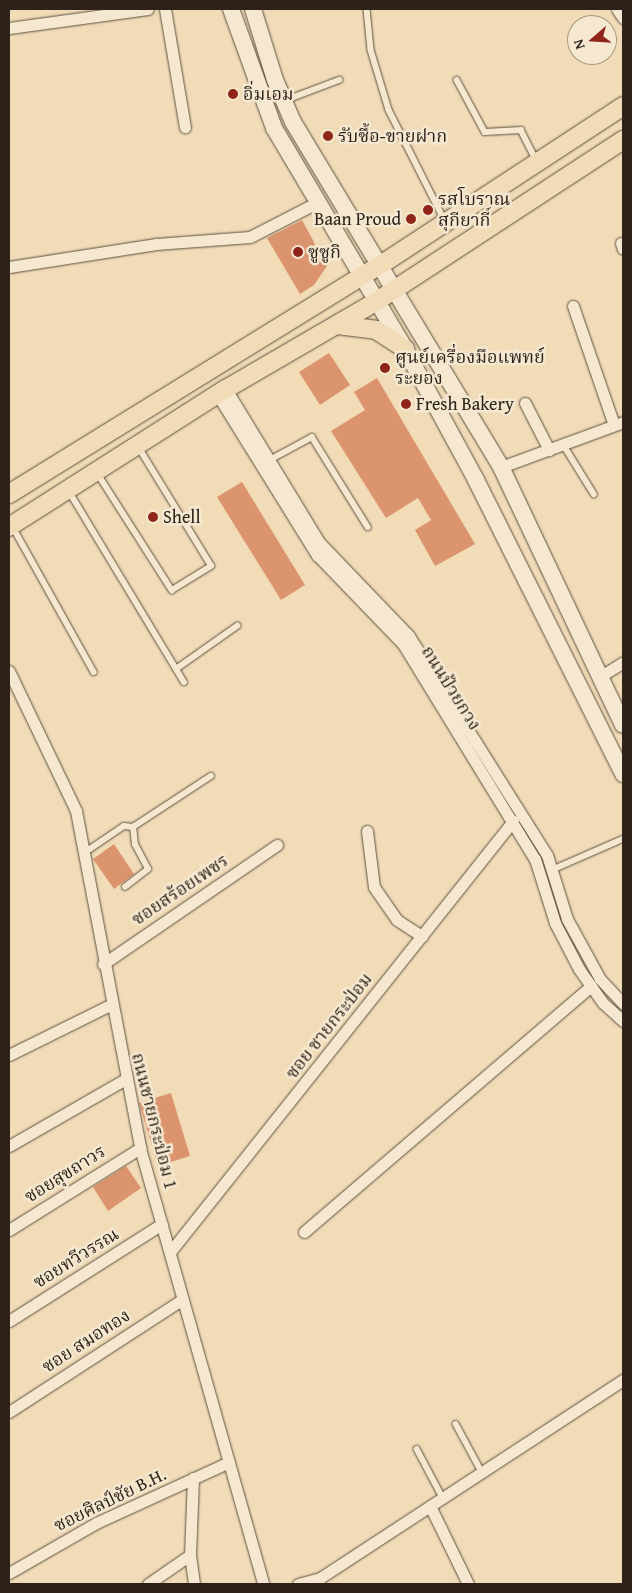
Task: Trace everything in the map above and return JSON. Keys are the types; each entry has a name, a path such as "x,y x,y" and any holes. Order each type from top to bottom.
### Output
{"main road":[{"path":"9,494 382,264 623,106"},
{"path":"10,526 221,392 377,301 623,140"},
{"path":"335,325 376,330 405,348"}],"street":[{"path":"9,28 148,9"},
{"path":"165,9 185,127"},
{"path":"232,9 274,128 405,348 581,682 623,774"},
{"path":"618,9 623,18"},
{"path":"256,10 284,100 501,467 623,725"},
{"path":"9,267 156,244 250,237 318,202"},
{"path":"501,467 619,424 574,306"},
{"name":"ถนนป้วยกวง","path":"221,392 268,461 319,542 355,584 409,636 521,811 551,870 567,919 600,978 623,1004"},
{"name":"ถนนป้วยกวง","path":"221,392 317,555 403,644 535,859 555,923 591,986 623,1020"},
{"path":"526,403 549,450"},
{"path":"601,676 623,662"},
{"name":"ถนนชายกระป่อม 1","path":"9,671 76,811 124,1080 140,1148 263,1584"},
{"name":"ซอย ชายกระป่อม","path":"170,1252 513,821"},
{"path":"367,831 374,887 397,920 422,936"},
{"name":"ซอยสร้อยเพชร","path":"103,964 277,845"},
{"path":"304,1232 591,986"},
{"path":"9,1055 110,1006"},
{"path":"9,1146 124,1080"},
{"name":"ซอยสุขถาวร","path":"9,1230 140,1148"},
{"name":"ซอยทวีวรรณ","path":"9,1321 162,1224"},
{"name":"ซอย สมอทอง","path":"9,1412 183,1298"},
{"path":"298,1584 320,1578 623,1380"},
{"name":"ซอยศิลป์ชัย B.H.","path":"9,1573 96,1522 229,1462"},
{"path":"193,1478 190,1555 194,1584"},
{"path":"430,1506 468,1584"},
{"path":"148,1584 190,1555"}],"lane":[{"path":"367,9 371,50 389,110 446,222"},
{"path":"284,100 339,80"},
{"path":"457,80 484,132 521,130 537,161"},
{"path":"268,461 312,436 368,527"},
{"path":"563,444 594,494"},
{"path":"97,471 172,590 211,566 137,445"},
{"path":"68,489 184,682"},
{"path":"10,526 94,672"},
{"path":"176,669 237,626"},
{"path":"84,853 124,826 133,827 211,776"},
{"path":"125,887 148,869 135,845 133,827"},
{"path":"551,870 623,839"},
{"path":"456,1424 482,1472"},
{"path":"417,1449 443,1498"}],"building":[{"name":"ซูซูกิ","path":"302,220 327,266 314,285 300,294 267,238"},
{"path":"329,353 350,385 320,405 299,372"},
{"path":"377,378 475,544 435,566 415,530 431,520 418,498 386,518 331,431 365,410 354,392"},
{"path":"242,482 305,585 281,600 217,497"},
{"path":"114,844 134,874 114,889 93,859"},
{"path":"171,1093 190,1156 158,1166 139,1103"},
{"path":"126,1166 141,1188 108,1211 93,1187"}],"place":[{"name":"อิ่มเอม","path":"233,94"},
{"name":"รับซื้อ-ขายฝาก","path":"328,136"},
{"name":"รสโบราณ สุกียากี์","path":"428,210"},
{"name":"Baan Proud","path":"411,219"},
{"name":"ซูซูกิ","path":"298,252"},
{"name":"ศูนย์เครื่องมือแพทย์ ระยอง","path":"385,368"},
{"name":"Fresh Bakery","path":"406,404"},
{"name":"Shell","path":"153,517"}]}
